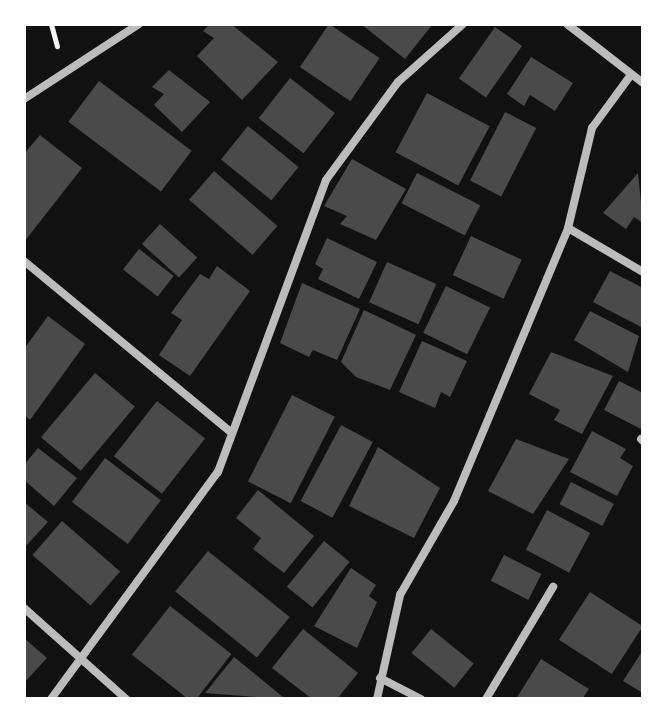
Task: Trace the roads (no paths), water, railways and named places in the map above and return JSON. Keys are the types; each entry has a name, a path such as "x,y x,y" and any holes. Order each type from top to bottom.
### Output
{"street":[{"path":"24,99 139,24"},
{"path":"51,699 85,661 218,472 326,180 398,82 463,24"},
{"path":"567,24 630,76 643,83"},
{"path":"377,699 400,595 454,501 568,228 592,128 630,76"},
{"path":"568,228 643,272"},
{"path":"24,261 232,433"},
{"path":"486,699 553,587"},
{"path":"24,608 126,699"},
{"path":"380,678 421,699"}]}
